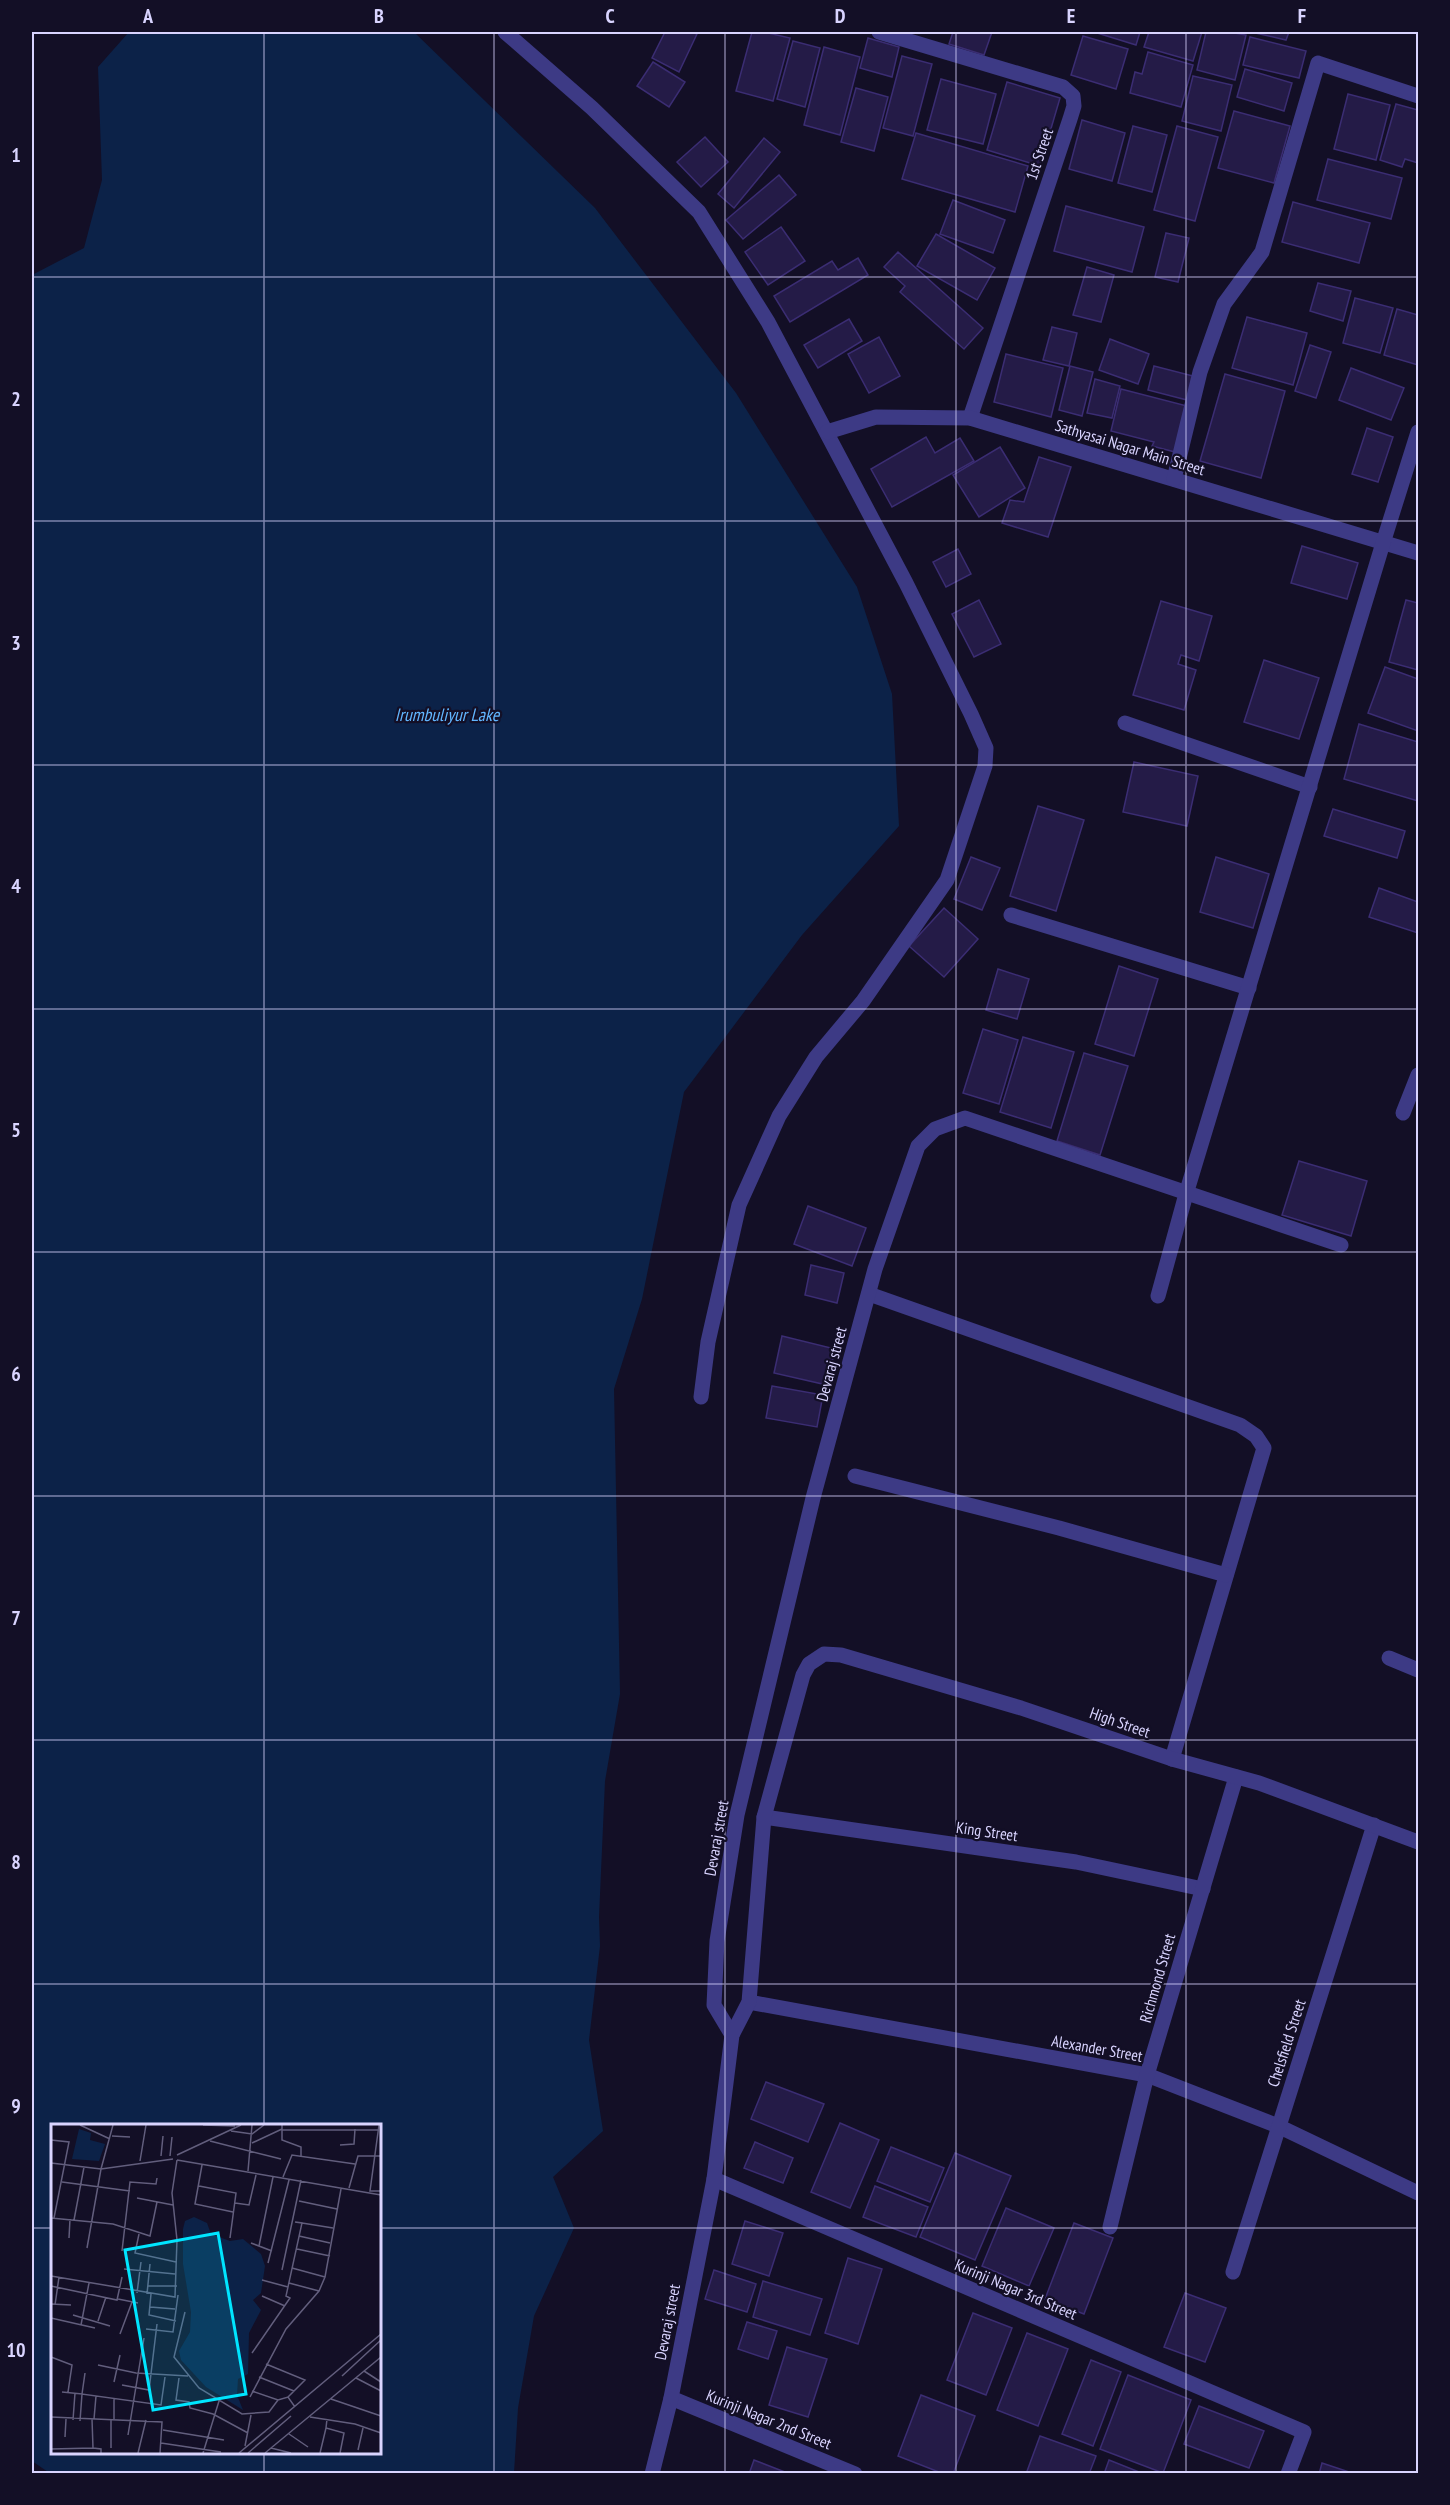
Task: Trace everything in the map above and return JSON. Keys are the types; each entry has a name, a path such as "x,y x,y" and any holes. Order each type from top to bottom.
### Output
{"street":[{"path":"506,32 592,108 699,212 768,322 827,432 972,714 986,748 985,766 947,880 863,1001 816,1057 779,1116 739,1205 708,1342 701,1397"},
{"name":"1st Street","path":"879,32 1063,87 1073,96 1074,106 1070,119 970,418"},
{"path":"1174,479 1207,352 1224,304 1262,252 1318,63 1419,96"},
{"name":"Sathyasai Nagar Main Street","path":"827,432 876,417 970,418 1419,553"},
{"path":"1158,1296 1186,1194 1383,543 1419,432"},
{"path":"1125,723 1310,787"},
{"path":"1011,915 1249,988"},
{"path":"1402,1113 1419,1075"},
{"name":"Devaraj street","path":"732,2035 714,2005 717,1941 737,1815 813,1498 869,1294 918,1146 935,1129 965,1118 1341,1245"},
{"path":"869,1294 1240,1425 1256,1436 1264,1448 1173,1759"},
{"path":"855,1476 1059,1528 1226,1575"},
{"name":"High Street","path":"809,1664 824,1653 841,1655 1021,1708 1173,1759 1236,1777 1419,1842"},
{"path":"1389,1658 1419,1670"},
{"name":"Devaraj street","path":"652,2474 671,2398 714,2180 732,2035 749,2002 764,1816 803,1675 809,1664"},
{"name":"Richmond Street","path":"1110,2227 1148,2075 1236,1777"},
{"name":"King Street","path":"764,1816 1076,1862 1203,1889"},
{"name":"Chelsfield Street","path":"1233,2272 1374,1825"},
{"name":"Alexander Street","path":"749,2002 1148,2075 1278,2126 1419,2193"},
{"name":"Kurinji Nagar 3rd Street","path":"714,2180 1304,2432 1288,2474"},
{"name":"Kurinji Nagar 2nd Street","path":"671,2398 855,2474"}],"water":[{"name":"Irumbuliyur Lake","path":"129,32 414,32 595,208 736,393 857,587 892,694 899,826 802,935 684,1092 642,1299 614,1389 620,1694 605,1781 599,1917 600,1946 589,2040 603,2131 553,2177 574,2228 534,2316 518,2408 514,2473 51,2474 32,2461 32,275 84,248 102,180 98,67"}],"building":[{"path":"665,32 697,34 679,72 652,58"},
{"path":"752,32 764,32 790,38 773,101 736,91"},
{"path":"953,32 992,32 984,55 949,44"},
{"path":"1094,32 1140,32 1136,45"},
{"path":"1149,32 1202,32 1193,61 1144,47"},
{"path":"1206,32 1246,35 1235,80 1197,70"},
{"path":"1251,32 1289,32 1286,40"},
{"path":"1083,36 1128,49 1116,89 1071,75"},
{"path":"1250,37 1306,51 1299,78 1243,65"},
{"path":"868,38 899,47 892,77 860,68"},
{"path":"793,41 820,48 805,107 777,99"},
{"path":"824,47 860,57 840,135 804,125"},
{"path":"1148,52 1193,65 1181,107 1130,93 1135,72 1142,74"},
{"path":"902,56 932,64 913,136 883,128"},
{"path":"653,62 685,82 669,107 637,86"},
{"path":"1245,69 1292,83 1284,111 1237,97"},
{"path":"1193,76 1232,85 1221,131 1182,121"},
{"path":"941,79 996,94 983,144 927,130"},
{"path":"1007,82 1060,98 1040,166 987,150"},
{"path":"856,88 888,97 874,151 841,142"},
{"path":"1348,94 1390,105 1376,160 1334,149"},
{"path":"1396,104 1418,110 1418,163 1405,159 1402,167 1380,160"},
{"path":"1234,111 1290,126 1274,183 1218,168"},
{"path":"1082,120 1125,133 1112,181 1069,169"},
{"path":"1133,126 1167,135 1152,192 1118,183"},
{"path":"1177,126 1218,137 1195,221 1154,210"},
{"path":"916,133 1028,166 1015,212 902,179"},
{"path":"705,137 728,162 701,187 677,162"},
{"path":"764,138 780,152 734,208 718,194"},
{"path":"1328,159 1402,178 1391,219 1317,200"},
{"path":"779,175 796,195 743,239 726,220"},
{"path":"953,200 1005,220 993,253 940,234"},
{"path":"1293,202 1370,223 1359,263 1282,242"},
{"path":"1066,206 1144,227 1132,272 1054,251"},
{"path":"781,227 805,261 768,285 745,252"},
{"path":"1166,233 1189,238 1178,282 1155,277"},
{"path":"936,234 995,268 977,300 917,266"},
{"path":"898,252 983,328 964,349 900,292 905,286 884,267"},
{"path":"858,258 868,275 790,322 774,296 832,261 838,270"},
{"path":"1087,267 1114,275 1101,322 1073,315"},
{"path":"1318,283 1351,291 1343,321 1310,311"},
{"path":"1355,298 1393,308 1380,353 1343,343"},
{"path":"1397,309 1418,315 1418,365 1384,355"},
{"path":"1247,317 1307,333 1293,385 1232,368"},
{"path":"849,319 862,341 818,368 804,345"},
{"path":"1052,327 1077,333 1069,366 1043,360"},
{"path":"879,337 900,376 869,393 848,354"},
{"path":"1110,339 1149,354 1138,384 1099,370"},
{"path":"1310,345 1331,352 1316,398 1295,391"},
{"path":"1006,354 1063,368 1051,417 994,402"},
{"path":"1070,366 1093,372 1082,416 1059,410"},
{"path":"1154,366 1193,376 1187,400 1148,390"},
{"path":"1351,368 1404,388 1391,420 1339,400"},
{"path":"1225,374 1285,391 1261,478 1200,461"},
{"path":"1095,379 1120,386 1112,418 1087,413"},
{"path":"1121,389 1187,406 1175,452 1152,446 1154,442 1111,431"},
{"path":"1367,428 1393,437 1378,482 1352,474"},
{"path":"926,437 935,453 960,438 974,461 892,507 871,469"},
{"path":"1000,447 1025,488 979,517 953,475"},
{"path":"1039,457 1071,467 1048,537 1002,523 1010,500 1024,502"},
{"path":"1302,546 1358,563 1347,599 1291,583"},
{"path":"958,549 971,574 946,587 933,562"},
{"path":"979,600 1001,644 974,657 952,614"},
{"path":"1406,600 1418,603 1418,670 1389,662"},
{"path":"1161,601 1212,616 1199,661 1181,655 1178,664 1196,670 1184,710 1133,695"},
{"path":"1264,660 1319,678 1299,739 1244,722"},
{"path":"1385,667 1418,679 1418,731 1368,713"},
{"path":"1359,724 1418,742 1418,801 1344,779"},
{"path":"1134,762 1198,776 1187,826 1123,812"},
{"path":"1038,806 1084,820 1056,911 1010,896"},
{"path":"1333,809 1405,831 1397,858 1324,836"},
{"path":"971,857 1000,868 982,910 954,899"},
{"path":"1216,857 1269,874 1253,928 1200,912"},
{"path":"1379,888 1418,902 1418,933 1369,917"},
{"path":"944,908 978,939 944,977 909,946"},
{"path":"1119,966 1158,979 1134,1056 1095,1044"},
{"path":"998,969 1029,979 1017,1019 986,1010"},
{"path":"983,1029 1018,1040 999,1104 963,1093"},
{"path":"1023,1037 1074,1052 1051,1128 1000,1112"},
{"path":"1084,1053 1128,1066 1100,1155 1057,1141"},
{"path":"1299,1161 1367,1181 1351,1236 1282,1215"},
{"path":"808,1206 866,1228 852,1266 794,1244"},
{"path":"811,1265 844,1273 837,1303 805,1295"},
{"path":"782,1336 835,1349 827,1385 774,1373"},
{"path":"772,1386 823,1395 817,1427 766,1418"},
{"path":"766,2082 824,2104 808,2142 751,2119"},
{"path":"840,2123 879,2140 850,2208 811,2192"},
{"path":"755,2142 793,2158 783,2183 744,2168"},
{"path":"891,2147 944,2168 930,2202 877,2181"},
{"path":"955,2153 1011,2176 975,2260 920,2237"},
{"path":"875,2186 928,2207 916,2237 863,2217"},
{"path":"1006,2208 1054,2228 1029,2286 982,2266"},
{"path":"745,2221 783,2233 769,2276 732,2264"},
{"path":"1074,2223 1113,2238 1084,2314 1045,2299"},
{"path":"848,2258 882,2269 858,2344 825,2333"},
{"path":"714,2270 756,2284 747,2312 705,2299"},
{"path":"763,2281 822,2299 810,2335 753,2317"},
{"path":"1185,2293 1226,2308 1205,2362 1164,2347"},
{"path":"973,2313 1012,2328 986,2395 947,2380"},
{"path":"747,2322 777,2331 768,2359 738,2349"},
{"path":"1027,2333 1068,2349 1038,2426 997,2410"},
{"path":"787,2347 827,2359 808,2417 769,2405"},
{"path":"1091,2360 1121,2372 1093,2446 1062,2434"},
{"path":"1128,2375 1191,2400 1163,2473 1100,2449"},
{"path":"921,2395 975,2416 953,2474 944,2474 898,2456"},
{"path":"1199,2406 1264,2431 1249,2468 1184,2444"},
{"path":"1040,2436 1096,2456 1089,2474 1026,2474"},
{"path":"754,2460 790,2474 749,2474"},
{"path":"1109,2460 1144,2474 1104,2474"},
{"path":"1322,2463 1355,2474 1319,2474"}]}
